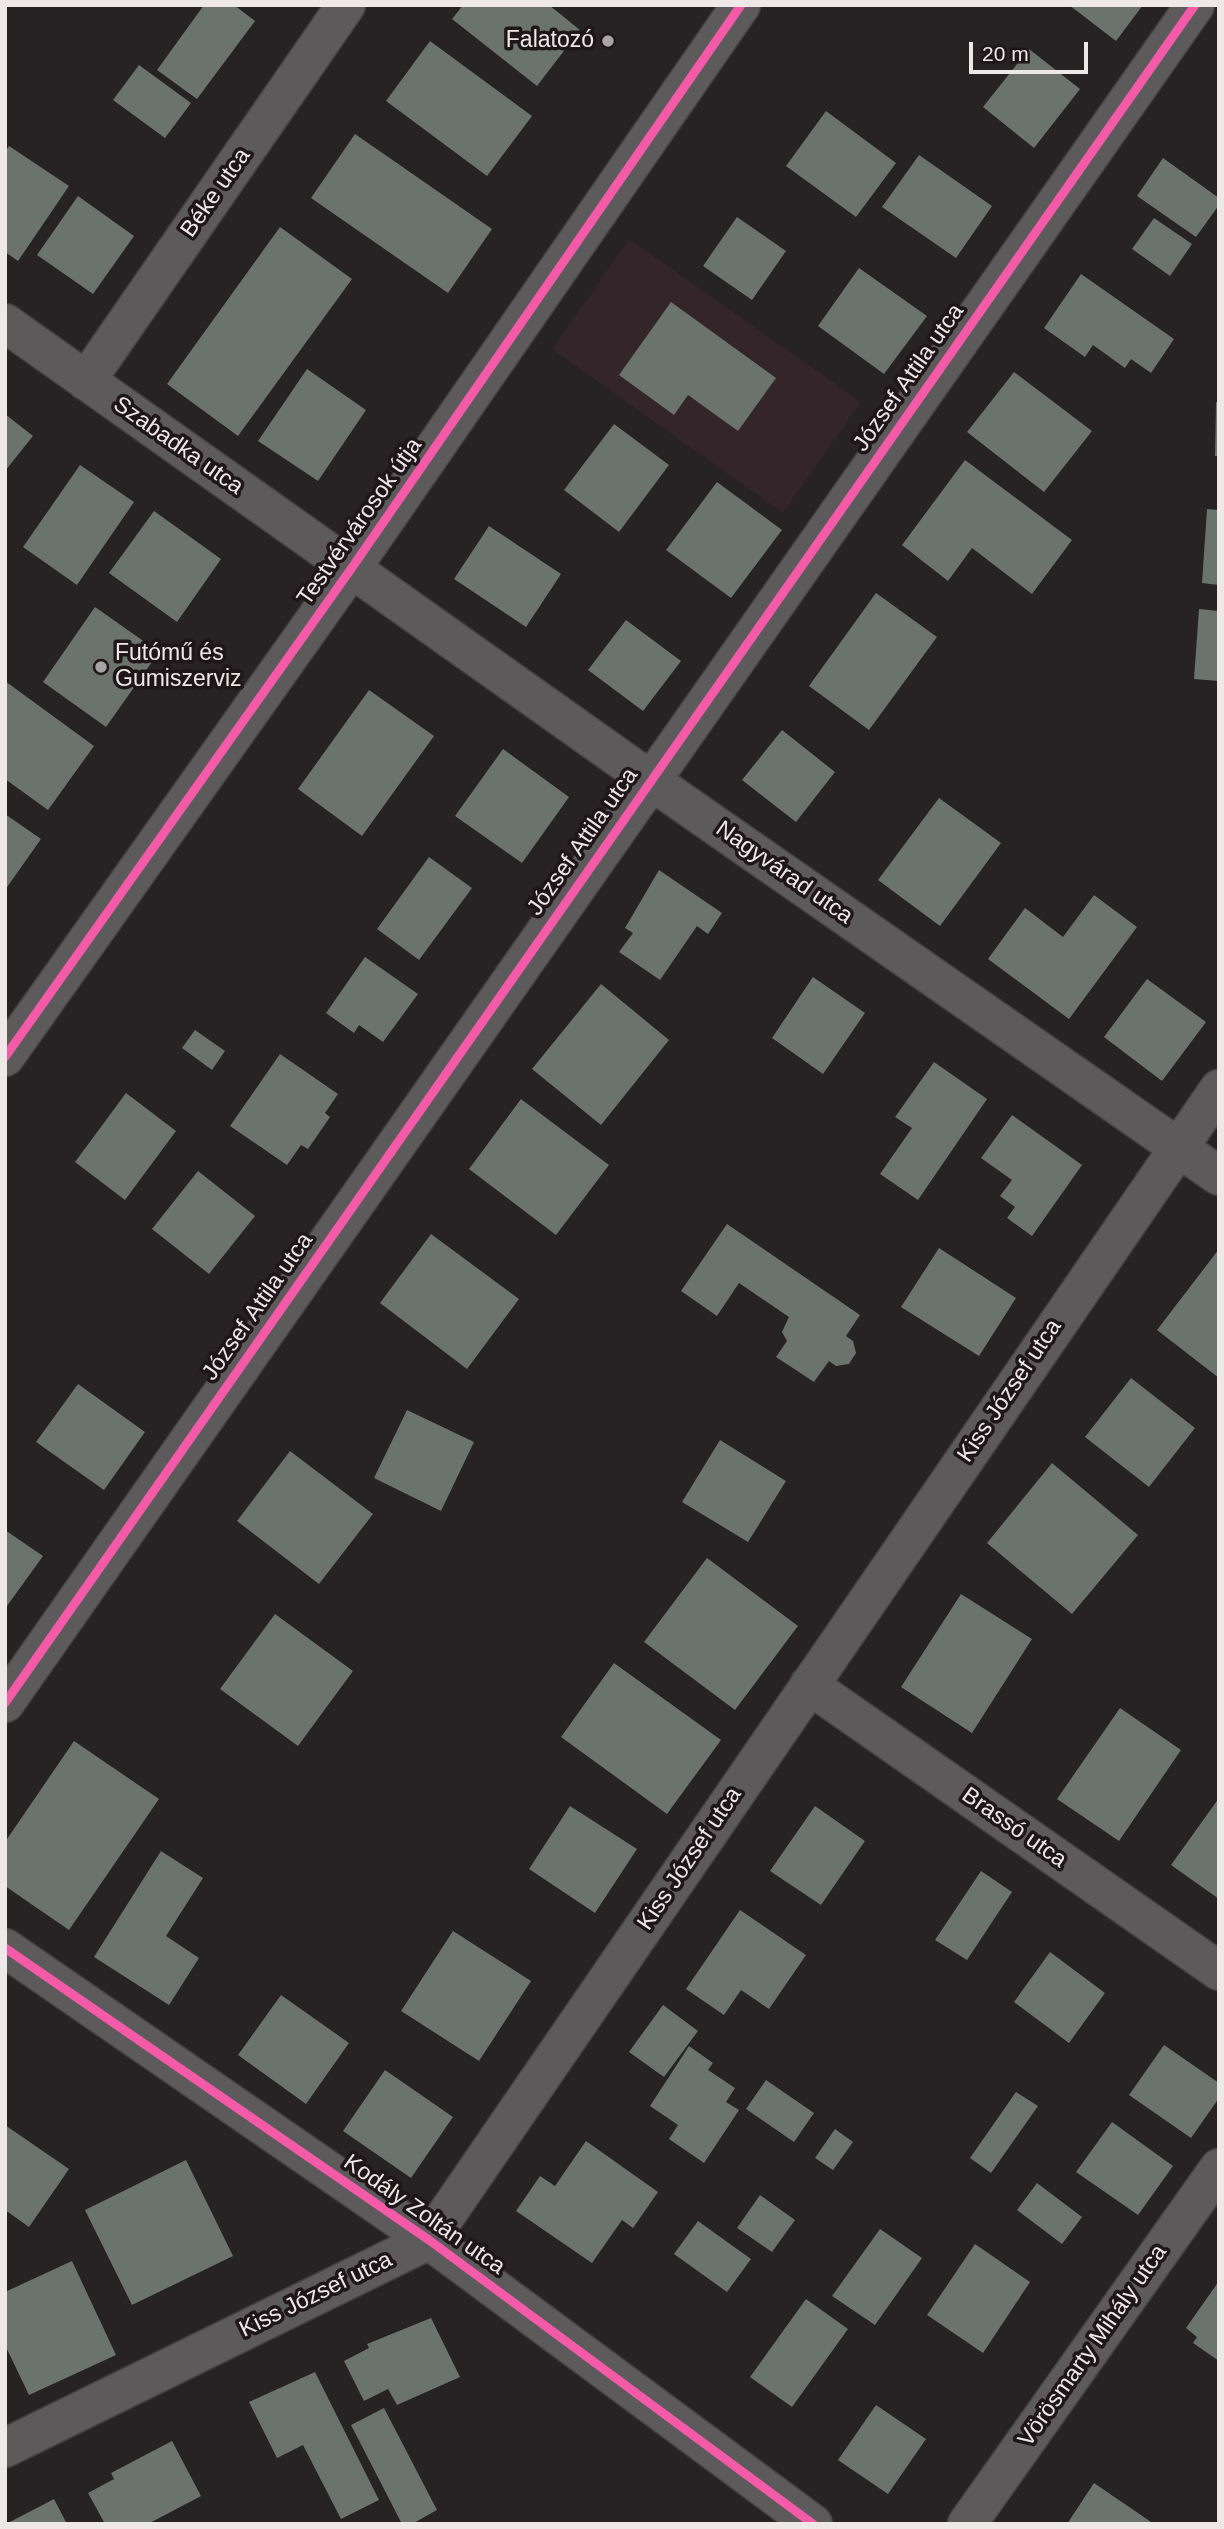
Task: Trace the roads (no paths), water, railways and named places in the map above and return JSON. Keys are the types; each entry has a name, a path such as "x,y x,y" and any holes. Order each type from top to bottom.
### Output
{"street":[{"name":"Béke utca","path":"86,381 346,5"},
{"name":"Testvérvárosok útja","path":"5,1057 351,569 741,5"},
{"name":"József Attila utca","path":"5,1703 1195,5"},
{"name":"Szabadka utca","path":"5,323 351,569"},
{"name":"Nagyvárad utca","path":"351,569 1219,1176"},
{"name":"Kiss József utca","path":"5,2448 429,2240 1219,1089"},
{"name":"Brassó utca","path":"809,1685 1219,1971"},
{"name":"Kodály Zoltán utca","path":"5,1948 429,2240 813,2524"},
{"name":"Vörösmarty Mihály utca","path":"967,2524 1219,2168"}],"place":[{"name":"Falatozó","path":"608,41"},
{"name":"Futómű és Gumiszerviz","path":"101,667"}]}
